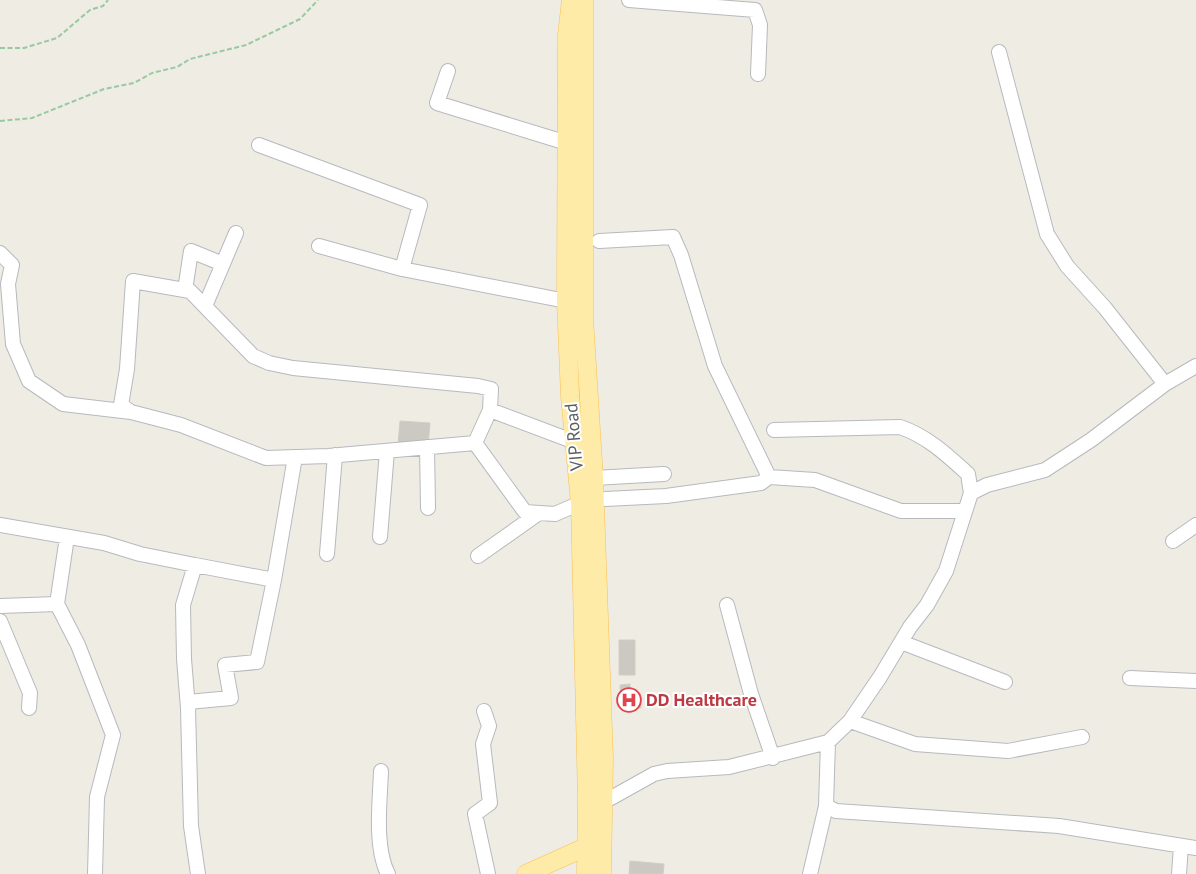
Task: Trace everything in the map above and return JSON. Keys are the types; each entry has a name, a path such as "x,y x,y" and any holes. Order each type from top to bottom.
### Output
{"main road":[{"name":"VIP Road","path":"571,0 567,35 566,301 580,503 595,799 595,846 602,874"},
{"name":"VIP Road","path":"584,0 584,318 594,478 604,758 595,799"},
{"name":"VIP Road","path":"586,874 595,846"},
{"path":"526,874 595,846"}],"street":[{"path":"629,0 755,10 760,24 758,74"},
{"path":"999,52 1047,234 1068,266 1105,308 1165,384"},
{"path":"448,71 437,103 567,143"},
{"path":"258,145 420,204 402,269"},
{"path":"205,306 236,233"},
{"path":"599,241 674,237 715,366 769,477"},
{"path":"319,246 402,269 566,301"},
{"path":"184,290 191,251 223,264"},
{"path":"0,253 12,265 8,284 6,323 13,344 29,381 63,404 131,412 181,425 266,458 335,455 475,443"},
{"path":"131,412 121,404 121,393 127,368 133,281 190,291 253,356 269,363 293,368 478,386 491,389 490,410 475,443"},
{"path":"971,493 987,485 1045,470 1091,440 1165,384 1196,366"},
{"path":"490,410 575,442"},
{"path":"595,799 611,798 654,774 667,771 729,767 773,758 828,742 850,721 927,605 946,571 971,493 968,474 938,447 912,431 900,427 774,430"},
{"path":"475,443 525,512 555,514 580,503"},
{"path":"428,447 428,508"},
{"path":"380,537 387,451"},
{"path":"327,554 335,455"},
{"path":"188,702 231,698 225,665 257,662 274,580 295,457"},
{"path":"594,478 664,474"},
{"path":"605,499 675,495 761,483 769,477 815,480 901,511 964,511"},
{"path":"478,556 539,513"},
{"path":"0,525 104,543 140,554 274,580"},
{"path":"1173,541 1196,525"},
{"path":"67,537 57,604 78,645 113,735 97,797 95,874"},
{"path":"195,565 183,605 191,826 198,874"},
{"path":"0,606 57,604"},
{"path":"727,605 751,694 773,758"},
{"path":"0,621 30,693 29,708"},
{"path":"901,642 1005,682"},
{"path":"1130,678 1196,681"},
{"path":"484,711 489,726 483,744 490,803 475,814 488,874"},
{"path":"850,721 915,744 1008,751 1082,737"},
{"path":"810,874 826,806 828,742"},
{"path":"381,771 380,824 382,863 388,874"},
{"path":"826,806 836,811 1059,826 1196,848"},
{"path":"1179,874 1181,846"}],"path":[{"path":"0,48 24,48 58,38 90,10 103,6 108,0"},
{"path":"0,121 32,118 104,89 134,83 152,73 177,67 190,59 246,45 300,20 318,0"}],"building":[{"path":"400,421 430,423 428,446 398,444"},
{"path":"619,640 635,640 635,675 619,675"},
{"path":"630,684 630,693 640,693 641,708 622,709 620,685"},
{"path":"630,861 664,864 663,874 629,874"}],"place":[{"name":"DD Healthcare","path":"629,700"}]}
